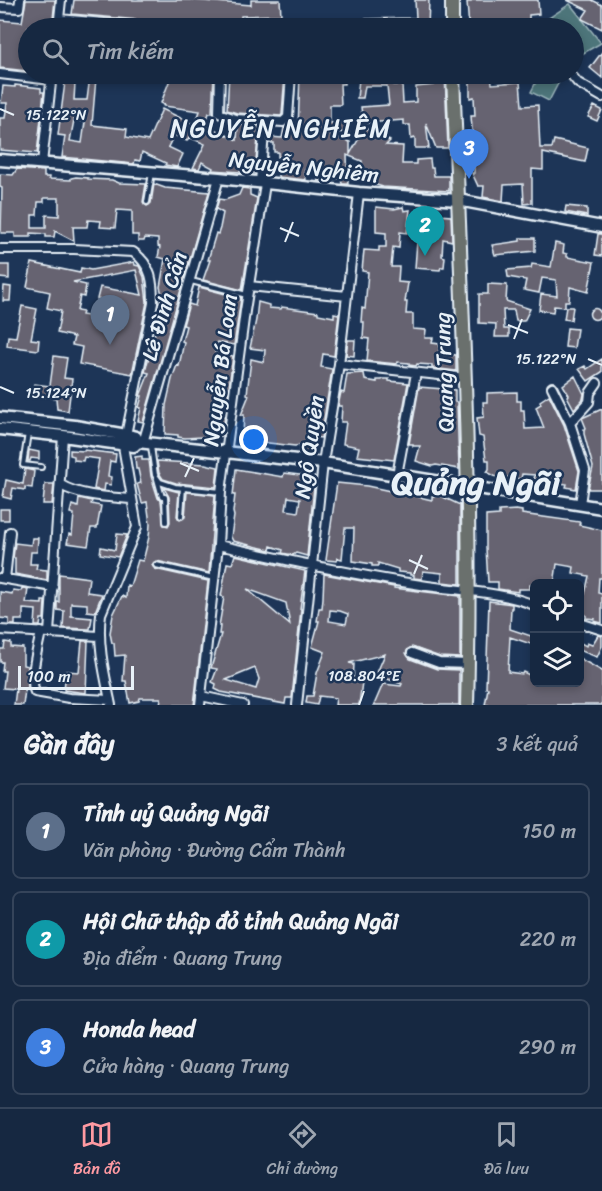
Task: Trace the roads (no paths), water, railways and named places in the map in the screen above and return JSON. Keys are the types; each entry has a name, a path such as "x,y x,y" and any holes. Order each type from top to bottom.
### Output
{"main road":[{"path":"452,0 452,18"},
{"name":"Quang Trung","path":"453,84 469,486 470,591 467,705"},
{"name":"Nguyễn Nghiêm","path":"0,160 458,200 602,228"},
{"path":"0,418 124,441 134,447 144,443 323,463 602,508"},
{"path":"0,429 71,433"}],"street":[{"path":"0,7 19,8 20,0"},
{"path":"59,18 61,0"},
{"path":"0,74 18,75"},
{"path":"42,163 50,84"},
{"path":"220,84 219,113 228,117 283,122 287,120 290,84"},
{"path":"578,84 602,97"},
{"name":"Nguyễn Bá Loan","path":"201,701 218,545 221,492 262,183 265,121"},
{"name":"Lê Đình Cẩn","path":"144,443 219,178"},
{"name":"Ngô Quyền","path":"297,705 323,463 339,364 360,193"},
{"path":"0,249 133,252 148,267 153,284 153,303 124,441 131,499 137,522 135,534 101,614 99,636 111,702 35,692 33,688 34,671 45,633 53,587 60,485 71,433"},
{"path":"249,286 347,296"},
{"path":"339,364 466,378"},
{"path":"397,475 416,373"},
{"path":"570,423 588,402 590,393 597,383"},
{"path":"552,387 570,423 585,470 580,504"},
{"path":"60,485 103,497 131,499"},
{"path":"10,532 2,579 53,587"},
{"path":"218,545 313,566 470,591 530,603"},
{"path":"584,625 602,630"},
{"path":"0,630 99,636"},
{"path":"412,653 439,663 469,664"},
{"path":"201,701 243,705"}],"lane":[{"path":"147,202 152,172"},
{"path":"191,281 248,295"},
{"path":"28,432 23,465 41,467"},
{"path":"144,443 162,497 165,497 166,522"},
{"path":"158,480 183,487 221,492"},
{"path":"181,516 183,487"},
{"path":"156,565 214,578"}],"place":[{"name":"Honda head","path":"469,179"},
{"name":"Hội Chữ thập đỏ tỉnh Quảng Ngãi","path":"425,256"},
{"name":"Tỉnh uỷ Quảng Ngãi","path":"110,345"}],"district":[{"name":"NGUYỄN NGHIÊM","path":"281,128"},
{"name":"Quảng Ngãi","path":"476,483"}]}
